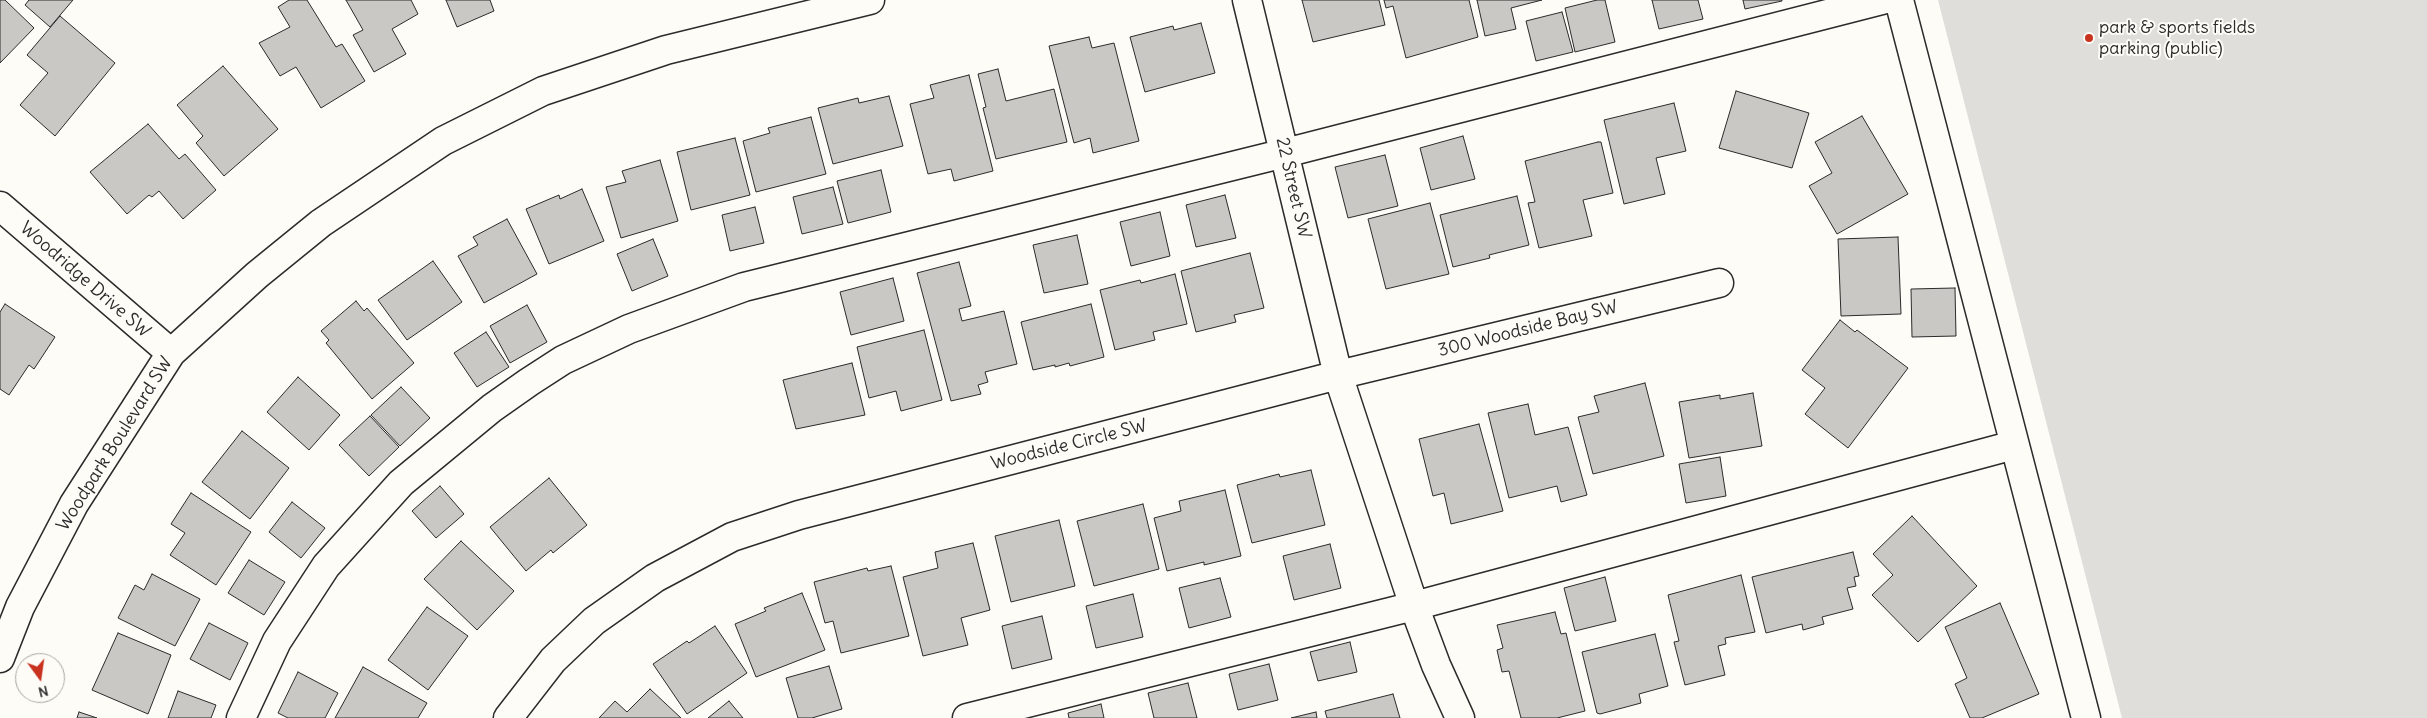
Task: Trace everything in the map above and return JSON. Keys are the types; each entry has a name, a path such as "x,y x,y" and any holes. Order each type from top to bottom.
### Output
{"street":[{"name":"Woodpark Boulevard SW","path":"0,658 20,607 74,504 171,353 256,274 321,223 443,141 544,91 666,50 870,0"},
{"name":"22 Street SW","path":"1247,0 1338,375"},
{"path":"241,718 278,641 326,566 401,483 492,408 563,360 629,329 744,287 1285,153 1882,0"},
{"path":"1899,0 2086,718"},
{"name":"Woodridge Drive SW","path":"0,206 171,353"},
{"name":"300 Woodside Bay SW","path":"1338,375 1720,282"},
{"path":"1338,375 1414,606 1436,665 1460,718"},
{"name":"Woodside Circle SW","path":"508,718 553,660 594,621 655,578 732,537 798,515 1338,375"},
{"path":"967,718 1414,606 2014,445"}],"shaded area":[{"path":"1938,0 2427,0 2427,718 2122,718"}],"building":[{"path":"0,0 5,0 34,28 0,63"},
{"path":"29,0 73,0 50,27 25,5"},
{"path":"289,0 307,0 336,47 342,44 365,81 321,108 296,67 280,76 259,43 290,27 278,7"},
{"path":"346,0 411,0 418,14 392,29 406,54 374,72 353,35 363,30"},
{"path":"446,0 490,0 494,11 457,27"},
{"path":"1302,0 1379,0 1385,25 1313,42"},
{"path":"1384,0 1469,0 1478,37 1406,58 1393,6 1386,8"},
{"path":"1477,0 1542,0 1511,8 1516,29 1485,36"},
{"path":"1597,0 1605,0 1615,42 1575,52 1565,8"},
{"path":"1652,0 1698,0 1703,19 1659,29"},
{"path":"1743,0 1782,0 1782,1 1745,9"},
{"path":"1562,12 1573,52 1536,61 1526,21"},
{"path":"60,16 115,63 55,136 20,105 48,73 27,55"},
{"path":"1201,23 1215,73 1145,92 1130,37 1173,26 1174,30"},
{"path":"1089,37 1092,48 1114,43 1139,141 1093,153 1090,138 1074,143 1049,46"},
{"path":"223,66 278,129 224,176 196,143 203,136 177,105"},
{"path":"998,69 1006,101 1054,89 1067,142 996,159 983,108 986,107 978,74"},
{"path":"969,75 993,171 954,181 951,169 928,174 910,104 934,98 930,85"},
{"path":"1736,91 1809,113 1792,168 1719,148"},
{"path":"889,96 903,146 833,164 818,108 858,98 859,103"},
{"path":"1674,103 1686,151 1656,158 1665,194 1624,204 1604,120"},
{"path":"1862,116 1908,194 1837,234 1809,186 1832,173 1815,142"},
{"path":"811,117 826,174 756,192 743,141 770,133 768,128"},
{"path":"148,124 179,159 185,154 216,190 183,219 159,191 152,197 149,195 127,214 90,172"},
{"path":"1463,136 1475,179 1431,190 1420,148"},
{"path":"735,138 750,195 691,210 677,152"},
{"path":"1601,142 1613,193 1583,200 1592,236 1539,248 1528,203 1535,202 1525,161"},
{"path":"1385,155 1398,206 1348,218 1335,167"},
{"path":"660,160 678,221 621,238 606,187 626,182 622,171"},
{"path":"881,170 891,212 848,223 837,181"},
{"path":"833,187 843,224 802,234 793,197"},
{"path":"582,189 604,241 549,264 526,209 559,195 560,199"},
{"path":"1225,195 1236,238 1196,247 1186,205"},
{"path":"1517,196 1529,245 1489,255 1490,258 1453,267 1440,215"},
{"path":"1430,203 1449,274 1386,289 1368,219"},
{"path":"755,207 764,243 730,251 722,215"},
{"path":"1160,212 1170,256 1131,266 1120,222"},
{"path":"507,219 537,274 484,303 458,256 478,245 473,237"},
{"path":"1077,235 1088,284 1044,293 1033,245"},
{"path":"1898,237 1901,314 1841,316 1838,239"},
{"path":"653,239 668,276 632,291 617,254"},
{"path":"1250,253 1264,308 1234,315 1236,322 1196,332 1181,271"},
{"path":"433,261 462,302 407,340 378,300"},
{"path":"959,262 971,306 959,309 962,321 1004,311 1017,364 985,372 988,382 978,385 981,394 951,401 917,273"},
{"path":"1175,274 1187,324 1153,332 1155,340 1115,350 1100,290 1140,280 1141,283"},
{"path":"893,278 904,321 851,335 840,292"},
{"path":"1955,288 1956,336 1912,337 1911,289"},
{"path":"356,301 364,311 367,308 414,363 372,399 326,343 329,340 321,331"},
{"path":"5,304 55,337 34,369 29,365 9,395 0,389 0,312"},
{"path":"1091,304 1104,357 1070,366 1069,363 1033,370 1021,322"},
{"path":"527,305 547,342 510,363 490,326"},
{"path":"1840,320 1855,332 1857,330 1908,368 1848,448 1805,414 1825,388 1802,370"},
{"path":"924,330 942,400 901,411 896,391 869,398 857,347"},
{"path":"486,332 509,367 477,387 454,353"},
{"path":"852,363 865,415 796,429 783,380"},
{"path":"298,377 340,415 309,450 267,412"},
{"path":"1645,383 1664,456 1593,474 1578,417 1599,412 1594,396"},
{"path":"401,387 430,418 400,446 371,415"},
{"path":"1753,393 1762,446 1689,458 1679,402 1720,395 1720,399"},
{"path":"1528,404 1535,435 1568,427 1587,495 1561,502 1557,486 1509,498 1488,413"},
{"path":"370,416 399,447 369,476 339,445"},
{"path":"1479,424 1503,511 1451,524 1444,493 1433,496 1419,439"},
{"path":"242,431 289,468 250,519 202,482"},
{"path":"1720,457 1726,496 1686,503 1679,464"},
{"path":"1311,470 1325,525 1252,543 1237,485 1279,474 1280,477"},
{"path":"549,478 587,525 553,553 551,550 526,571 490,527"},
{"path":"440,486 464,514 436,538 412,511"},
{"path":"1225,490 1241,556 1167,571 1154,518 1181,511 1179,501"},
{"path":"191,493 251,532 216,585 170,555 185,533 171,524"},
{"path":"292,502 325,528 301,558 269,532"},
{"path":"1143,504 1159,569 1094,586 1077,521"},
{"path":"1912,516 1977,586 1918,642 1872,595 1893,575 1873,554"},
{"path":"1059,520 1075,586 1011,602 995,536"},
{"path":"461,541 514,591 477,630 424,579"},
{"path":"973,543 990,610 961,618 968,645 923,656 903,577 938,568 935,552"},
{"path":"1330,544 1341,588 1294,600 1283,556"},
{"path":"1853,552 1859,576 1854,577 1856,586 1847,588 1853,609 1822,617 1824,624 1803,630 1802,624 1766,633 1752,577"},
{"path":"249,560 285,582 264,615 228,593"},
{"path":"891,566 909,636 841,653 833,621 825,623 814,582 867,568 868,571"},
{"path":"152,574 200,599 175,646 118,618 135,585 144,590"},
{"path":"1741,575 1755,632 1725,638 1726,644 1718,646 1725,675 1685,685 1674,642 1679,641 1668,595"},
{"path":"1605,577 1616,621 1575,631 1564,588"},
{"path":"1220,578 1231,617 1189,628 1179,588"},
{"path":"802,593 825,650 756,677 735,624 766,611 764,608"},
{"path":"1133,594 1143,637 1096,648 1086,606"},
{"path":"2000,603 2039,694 1982,718 1970,718 1955,684 1967,678 1945,627"},
{"path":"427,607 468,636 428,690 388,660"},
{"path":"1555,612 1561,634 1566,633 1585,711 1557,718 1521,718 1509,671 1502,672 1497,650 1503,648 1497,625"},
{"path":"1042,616 1052,659 1012,669 1002,626"},
{"path":"209,623 248,643 230,680 190,659"},
{"path":"715,626 747,673 687,714 653,664 687,641 689,643"},
{"path":"118,633 171,655 148,714 92,690"},
{"path":"1655,634 1668,686 1639,694 1641,703 1600,714 1597,713 1582,652"},
{"path":"1350,642 1357,672 1318,681 1310,652"},
{"path":"1269,664 1278,700 1238,710 1229,674"},
{"path":"829,666 842,709 812,718 798,718 786,678"},
{"path":"363,667 427,703 418,718 335,718"},
{"path":"298,672 338,693 325,718 288,718 278,713"},
{"path":"1188,683 1197,718 1154,718 1148,693"},
{"path":"650,689 681,718 599,718 615,701 627,712"},
{"path":"178,691 216,705 211,718 168,718"},
{"path":"1393,694 1400,718 1327,718 1325,711"},
{"path":"729,701 743,718 708,718"},
{"path":"1101,704 1104,718 1069,718 1068,713"},
{"path":"79,712 97,718 77,718"},
{"path":"1316,712 1317,718 1291,718"}],"place":[{"name":"park & sports fields parking (public)","path":"2089,38"}]}
